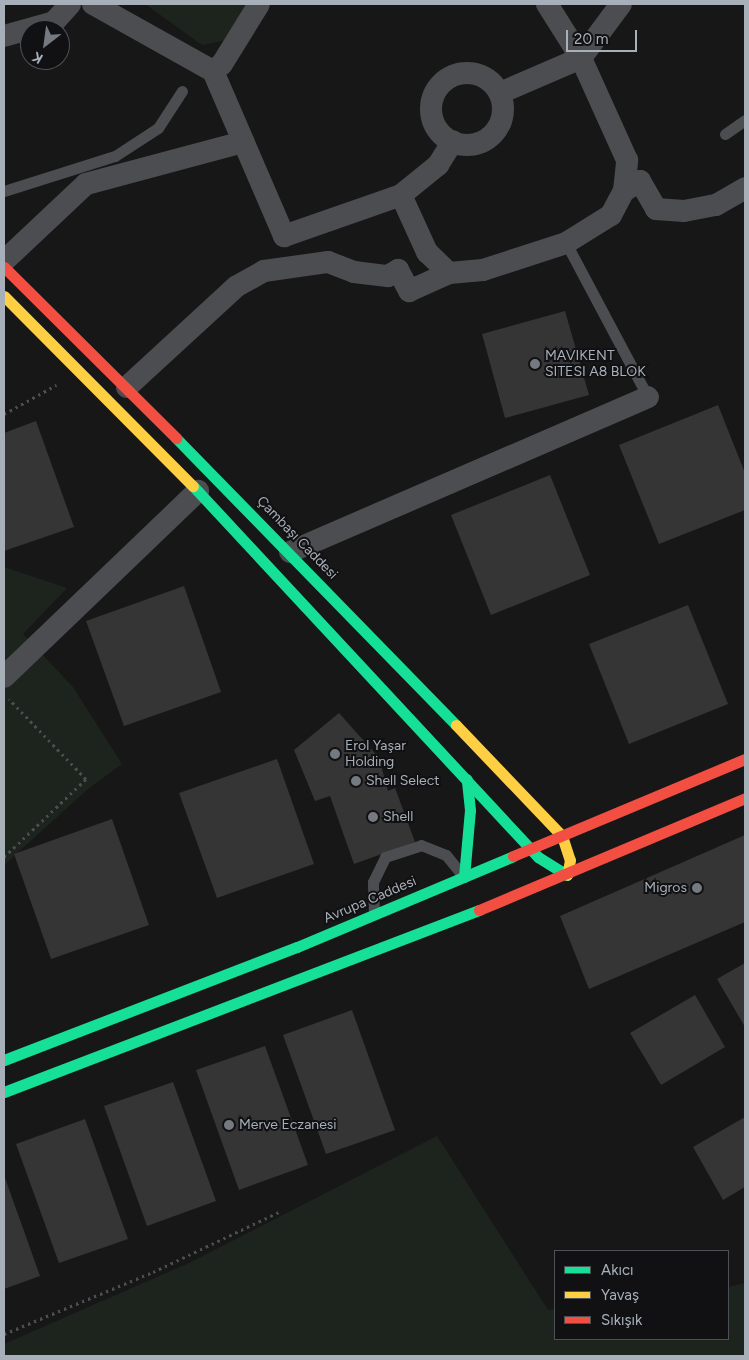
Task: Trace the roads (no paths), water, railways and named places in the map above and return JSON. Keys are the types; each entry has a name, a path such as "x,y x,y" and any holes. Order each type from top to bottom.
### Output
{"main road":[{"name":"Çambaşı Caddesi","path":"4,267 290,552 562,836"},
{"path":"4,296 198,491 532,850 550,868 567,875"},
{"name":"Avrupa Caddesi","path":"4,1060 532,850 745,759"},
{"path":"464,877 470,810 467,779"},
{"path":"4,1092 567,875 745,798"},
{"path":"562,836 570,860 567,875"}],"street":[{"path":"4,36 54,22 70,4"},
{"path":"93,4 213,71 284,236 401,195 438,165 453,141"},
{"path":"213,71 222,64 259,4"},
{"path":"127,388 237,286 264,271 328,262 354,272 388,276 398,270 409,291 449,273 483,270 566,243 611,215 624,192 627,160 581,58 547,4"},
{"path":"500,93 581,58 621,4"},
{"path":"466,72 488,79 500,93 506,104 495,135 465,146 438,134 428,108 441,82 466,72"},
{"path":"4,261 86,184 244,142"},
{"path":"624,192 640,181 656,209 684,211 716,205 745,188"},
{"path":"401,195 427,252 449,273"},
{"path":"290,552 648,397"},
{"path":"4,677 198,491"}],"lane":[{"path":"4,191 115,156 158,128 182,91"},
{"path":"725,134 745,120"},
{"path":"566,243 648,397"},
{"path":"374,914 377,866 411,845 446,855 464,877"}],"place":[{"name":"MAVIKENT SITESI A8 BLOK","path":"535,364"},
{"name":"Erol Yaşar Holding","path":"335,754"},
{"name":"Shell Select","path":"356,781"},
{"name":"Shell","path":"373,817"},
{"name":"Migros","path":"697,888"},
{"name":"Merve Eczanesi","path":"229,1125"}]}
